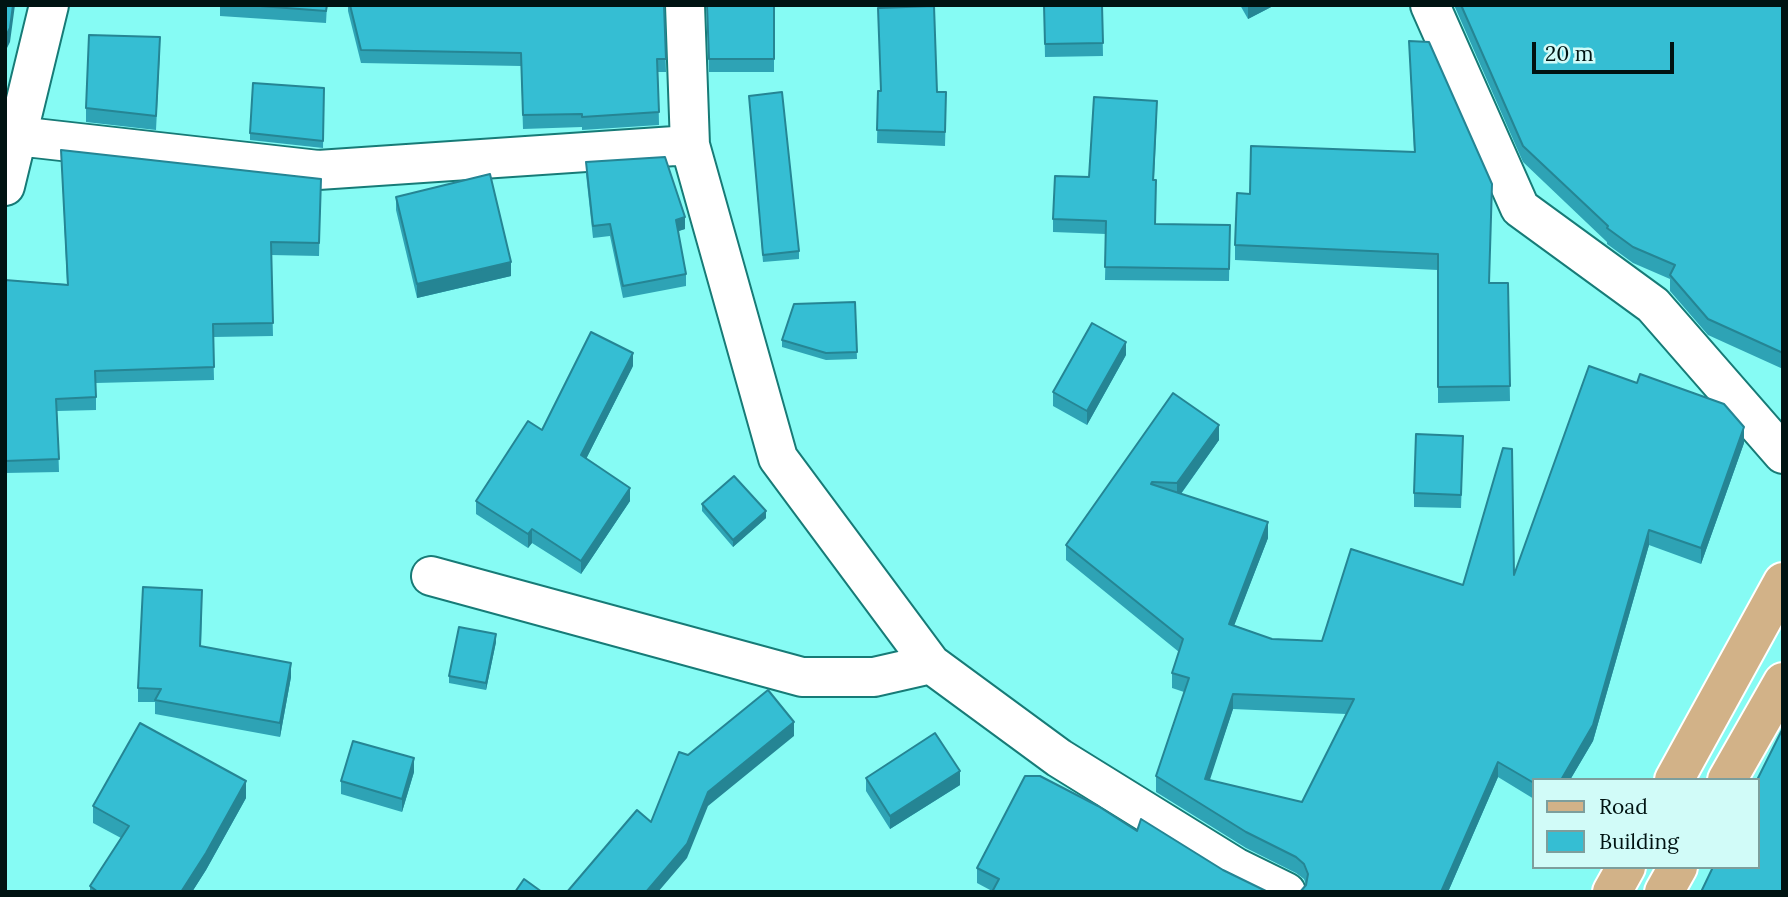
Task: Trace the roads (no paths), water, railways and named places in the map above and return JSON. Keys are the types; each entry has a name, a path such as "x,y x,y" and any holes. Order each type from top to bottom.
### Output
{"main road":[{"path":"1675,778 1783,582"},
{"path":"1728,778 1783,682"},
{"path":"1612,892 1625,869"},
{"path":"1664,892 1677,869"}],"street":[{"path":"5,186 50,5"},
{"path":"685,5 690,145 778,458 931,664 1228,879 1286,892"},
{"path":"1430,5 1520,208 1653,305 1783,454"},
{"path":"17,136 318,170 690,145"},
{"path":"431,576 802,677 874,677 931,664"}]}
